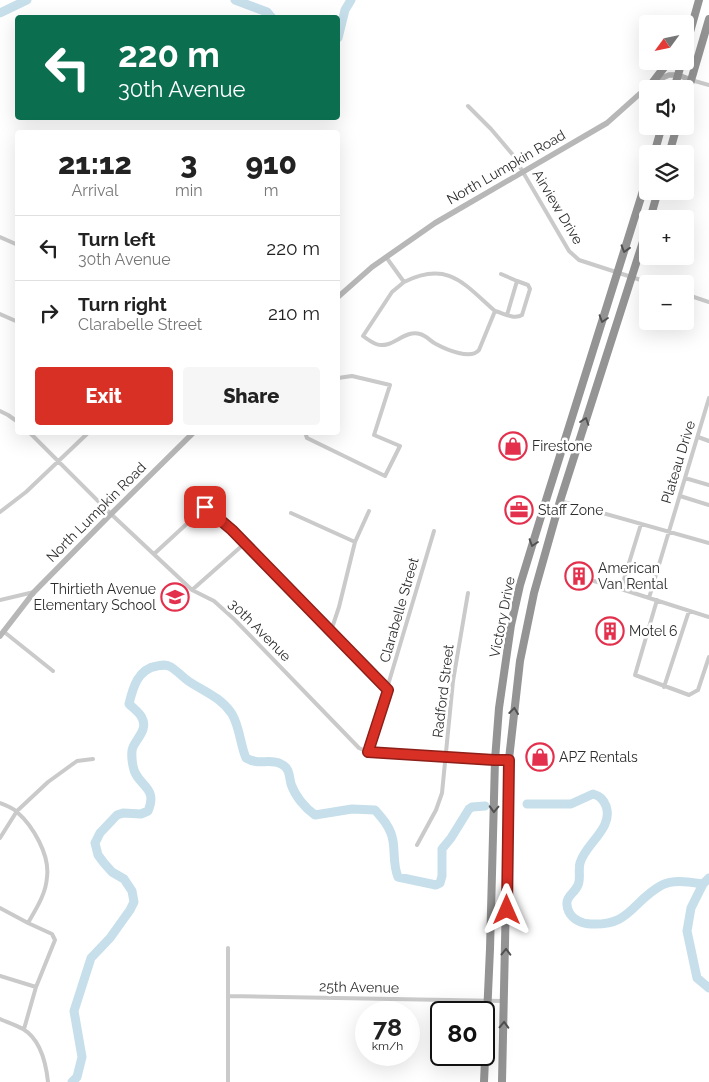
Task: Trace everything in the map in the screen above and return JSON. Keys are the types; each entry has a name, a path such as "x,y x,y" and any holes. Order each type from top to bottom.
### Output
{"highway":[{"path":"694,19 699,0"},
{"path":"694,16 696,12"},
{"path":"691,80 709,19"},
{"path":"677,80 679,70"},
{"name":"Victory Drive","path":"489,1001 494,760 499,708 511,625 520,585 547,496 640,200"},
{"name":"Victory Drive","path":"502,1082 509,760 520,661 534,593 560,501 639,255"},
{"path":"547,496 560,501"},
{"name":"Victory Drive","path":"484,1082 485,1066"}],"street":[{"path":"678,75 691,80"},
{"name":"North Lumpkin Road","path":"660,80 662,77 678,75"},
{"path":"694,81 709,85"},
{"name":"North Lumpkin Road","path":"340,295 372,267 435,223 606,123 639,96"},
{"name":"Airview Drive","path":"468,106 513,155 569,252 579,260 639,279"},
{"path":"0,237 15,244"},
{"path":"386,257 404,282"},
{"path":"495,311 479,350 472,355 435,344 419,333 413,333 387,345 375,344 363,336 392,292 404,282 423,274 454,276 495,311 516,317 522,315 530,289 528,284 501,274"},
{"path":"507,314 517,281"},
{"path":"694,297 709,302"},
{"path":"0,314 15,321"},
{"path":"306,435 307,438 385,476 400,446 374,435 390,385 352,376 340,378"},
{"name":"Plateau Drive","path":"649,598 709,398"},
{"path":"0,411 15,420"},
{"name":"30th Avenue","path":"32,435 111,514 192,590 214,601 234,618 359,748 368,752"},
{"path":"0,512 26,492 87,435"},
{"name":"North Lumpkin Road","path":"2,634 34,592 191,435"},
{"path":"698,437 709,441"},
{"path":"685,478 709,485"},
{"path":"680,496 709,505"},
{"path":"560,501 709,543"},
{"path":"154,554 205,507 221,520 388,690"},
{"path":"331,631 355,542 369,511"},
{"path":"291,513 355,542"},
{"path":"621,588 641,524"},
{"name":"Clarabelle Street","path":"368,752 434,531"},
{"path":"192,590 244,544"},
{"path":"594,581 621,588 709,618"},
{"path":"0,600 34,592"},
{"name":"Radford Street","path":"417,845 436,810 442,793 453,681 468,594"},
{"path":"657,600 635,676 689,695 698,690 709,657"},
{"path":"664,687 689,611"},
{"path":"2,634 53,671"},
{"path":"368,752 509,760"},
{"path":"0,838 17,811 48,782 77,761 93,759"},
{"path":"0,802 17,811 37,836 44,856 48,876 43,895 28,923"},
{"path":"0,908 52,934 55,940 36,987 24,1029"},
{"path":"228,948 228,1082"},
{"path":"0,976 36,987"},
{"name":"25th Avenue","path":"228,996 489,1001"},
{"name":"25th Avenue","path":"495,1001 505,1001"},
{"path":"0,1019 24,1029 33,1039 42,1054 48,1082"}],"waterway":[{"path":"0,13 27,0"},
{"path":"235,0 267,12 270,15"},
{"path":"340,30 345,10 351,0"},
{"path":"72,1082 77,1077 82,1057 74,1011 91,958 110,938 134,902 132,891 124,879 112,872 104,863 98,855 95,843 100,833 117,815 123,813 141,814 148,811 151,803 149,791 135,773 132,759 132,749 144,726 140,714 129,704 137,680 145,671 159,666 169,666 219,700 235,719 246,758 255,761 277,762 284,766 288,770 291,784 298,797 315,815 352,809 375,810 386,824 392,836 395,868 398,877 436,885 440,883 442,876 442,849 469,809 485,806"},
{"path":"527,804 571,804 593,794 604,801 607,814 606,822 583,856 579,866 579,883 567,903 569,912 578,921 591,924 604,924 615,921 623,917 652,891 667,883 703,884"},
{"path":"709,878 703,884 691,908 687,931 697,978 709,988"}],"place":[{"name":"Firestone","path":"513,446"},
{"name":"Staff Zone","path":"519,510"},
{"name":"American Van Rental","path":"579,576"},
{"name":"Thirtieth Avenue Elementary School","path":"175,597"},
{"name":"Motel 6","path":"610,631"},
{"name":"APZ Rentals","path":"540,757"}],"route":[{"path":"205,507 232,530 388,690 368,752 509,760 507,910"}]}
